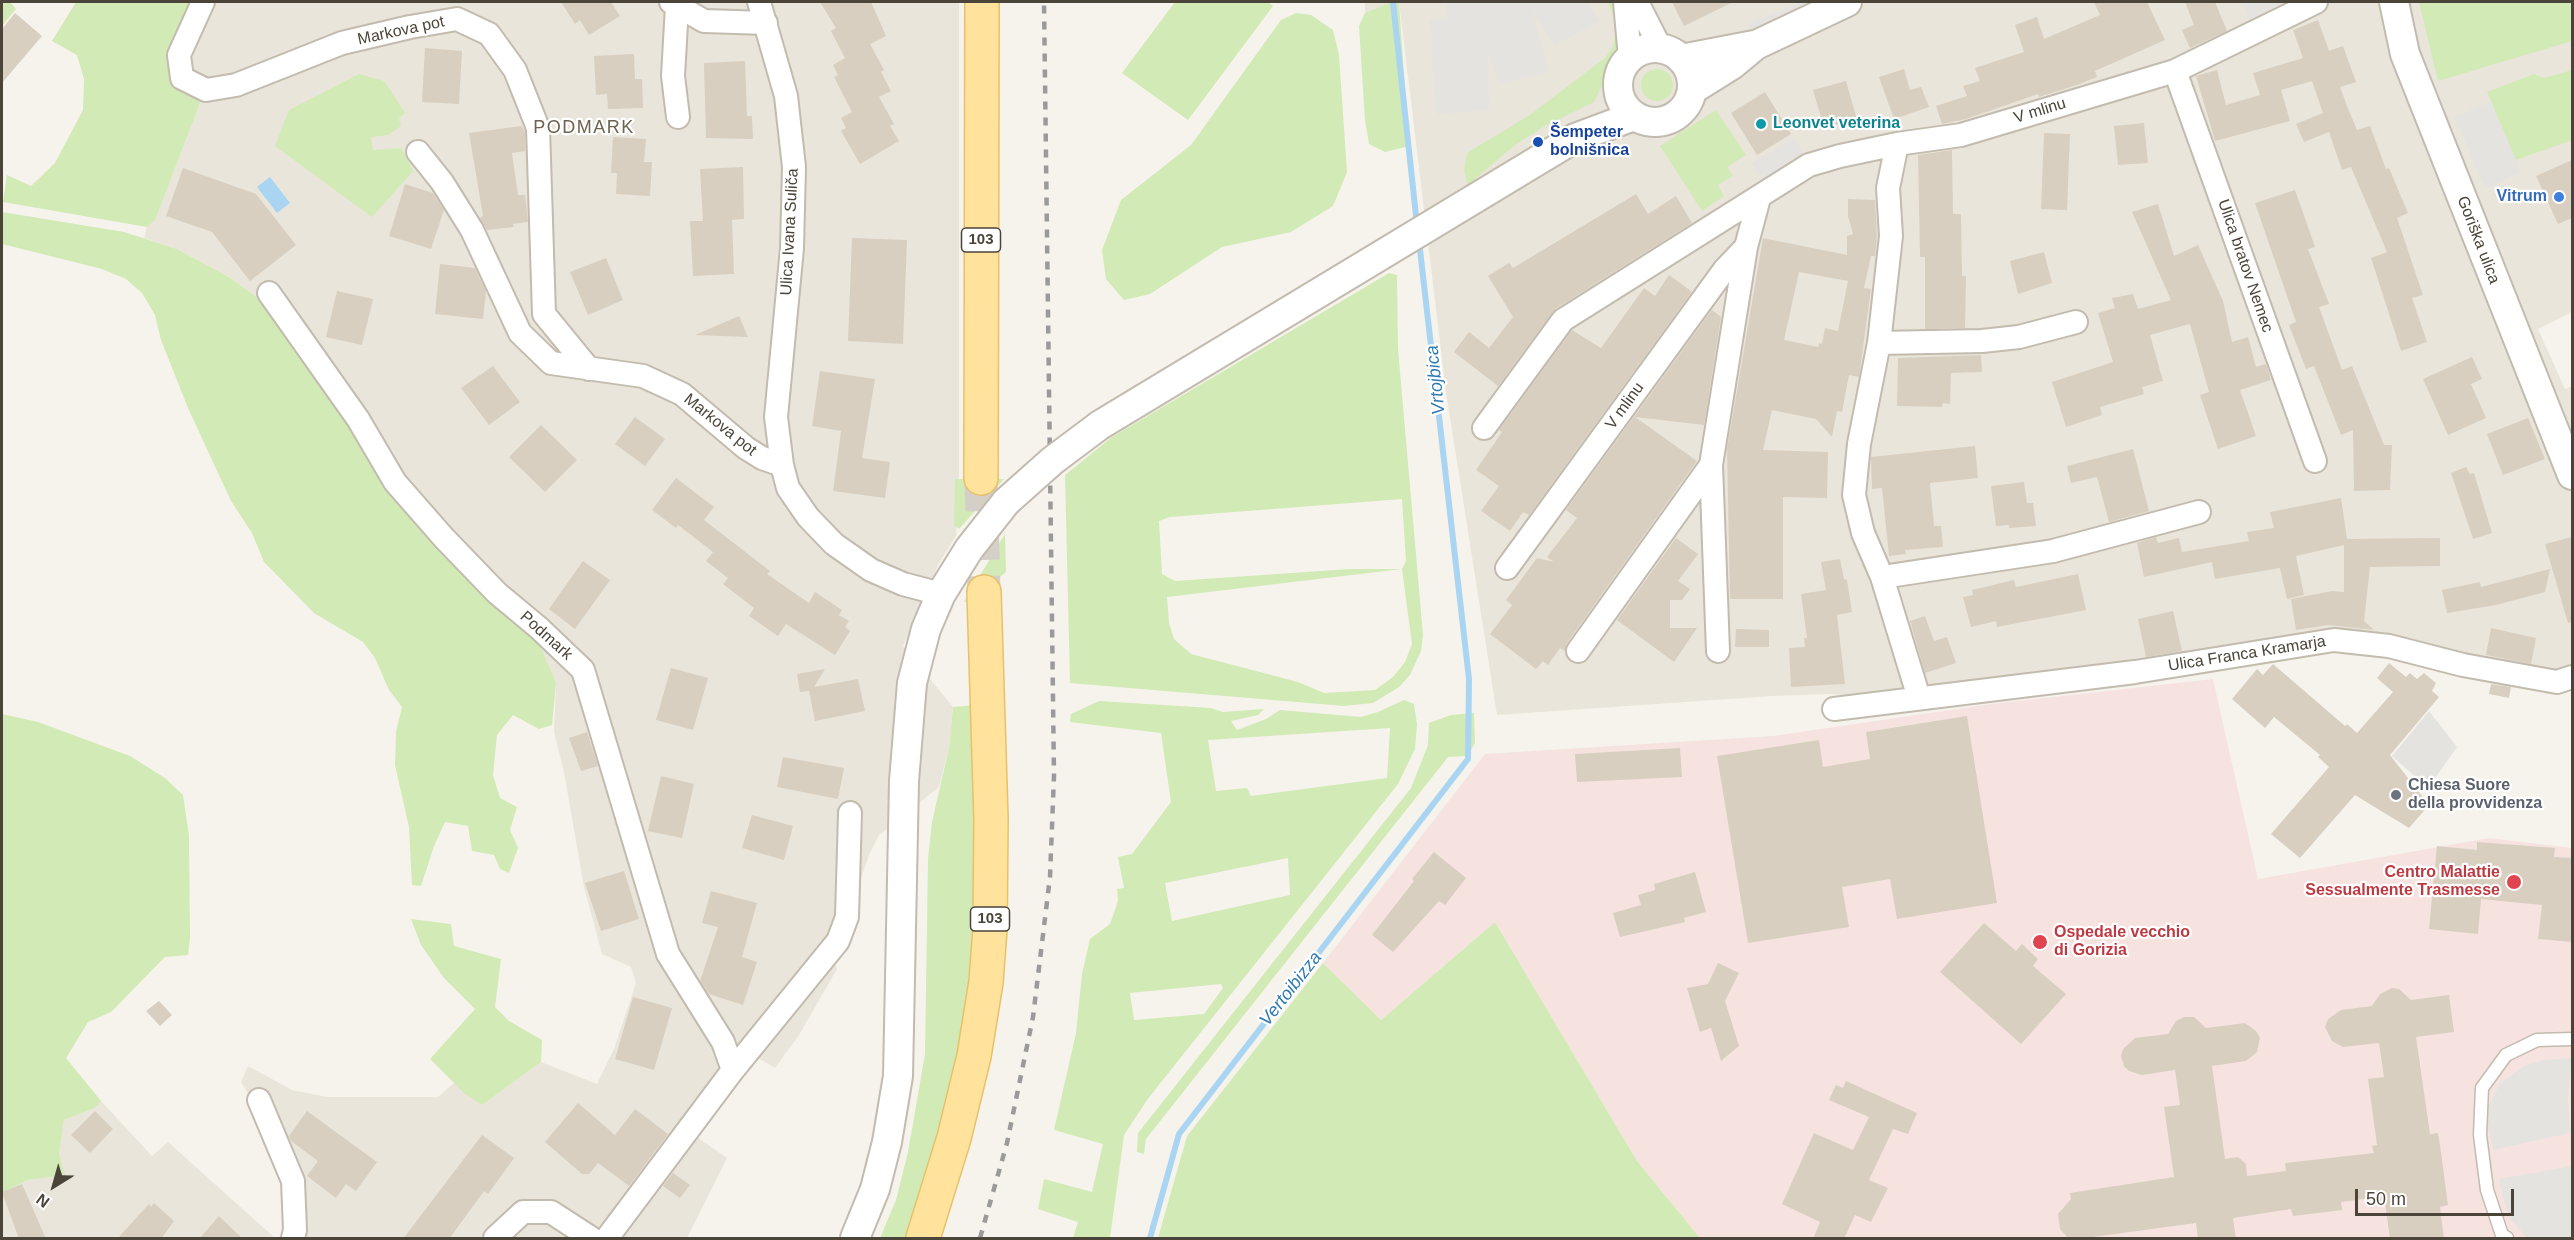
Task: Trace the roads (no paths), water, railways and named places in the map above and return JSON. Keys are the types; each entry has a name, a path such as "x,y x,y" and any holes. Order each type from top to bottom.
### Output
{"main road":[{"name":"103","path":"981,478 982,2"},
{"name":"103","path":"923,1239 957,1128 974,1056 986,982 990,929 991,819 984,592"}],"street":[{"name":"Markova pot","path":"202,2 179,54 183,78 206,90 236,85 342,43 410,27 457,19 489,34 515,70 538,128 544,314 590,369"},
{"path":"1625,2 1630,58"},
{"path":"1637,2 1671,54 1688,68 1692,90"},
{"path":"1756,45 1671,54 1640,51 1630,58 1620,73 1618,90 1624,105 1634,116 1655,122 1675,116 1683,109 1692,90 1732,65 1756,45 1847,2"},
{"name":"V mlinu","path":"1484,428 1563,320 1809,165 1897,144 1961,135 2175,71 2316,2"},
{"name":"Goriška ulica","path":"2394,2 2405,54 2572,475"},
{"path":"678,117 673,76 674,4 704,21 762,12"},
{"name":"Ulica Ivana Suliča","path":"762,12 786,96 794,167 795,211 776,417 782,465"},
{"name":"Ulica bratov Nemec","path":"2175,71 2315,461"},
{"path":"1575,138 1618,90"},
{"path":"855,1239 878,1179 898,1076 903,809 912,683 922,642 941,594 969,549 1006,502 1052,461 1100,425 1575,138 1634,116"},
{"path":"1897,144 1888,188 1891,236 1879,343 1859,444 1854,495 1863,533 1882,577 1919,698"},
{"name":"Markova pot","path":"418,152 442,182 472,230 520,333 551,363 643,376 682,394 746,448 762,458 782,465"},
{"name":"V mlinu","path":"1718,651 1711,465 1746,247 1759,198"},
{"name":"V mlinu","path":"1507,568 1725,269 1746,247"},
{"name":"Podmark","path":"269,292 358,419 396,482 444,538 497,593 539,628 583,670 668,954 723,1042 733,1070"},
{"path":"1879,343 1991,340 2019,337 2076,322"},
{"path":"782,465 788,488 808,517 834,544 871,570 903,585 941,594"},
{"name":"V mlinu","path":"1578,651 1711,465"},
{"path":"1882,577 2053,552 2199,512"},
{"name":"Ulica Franca Kramarja","path":"1834,709 2135,672 2334,640 2389,646 2463,665 2557,682 2572,677"},
{"path":"607,1239 733,1070 838,941 847,917 850,813"},
{"path":"259,1100 293,1181 295,1230 293,1239"},
{"path":"495,1239 523,1212 551,1212 591,1239"}],"lane":[{"path":"2507,1239 2502,1235 2487,1190 2480,1134 2482,1088 2506,1055 2537,1040 2572,1039"}],"water":[{"path":"270,177 290,203 277,213 257,187"}],"waterway":[{"name":"Vrtojbica","path":"1393,2 1417,225"},
{"name":"Vertoibizza","path":"1150,1238 1179,1134 1468,759 1469,679 1419,241"}],"tunnel":[{"path":"981,478 984,592"}],"railway":[{"path":"980,1238 1007,1143 1033,1017 1050,877 1054,776 1044,2"}],"place":[{"name":"Leonvet veterina","path":"1761,124"},
{"name":"Šempeter bolnišnica","path":"1538,142"},
{"name":"Vitrum","path":"2559,197"},
{"name":"Chiesa Suore della provvidenza","path":"2396,795"},
{"name":"Centro Malattie Sessualmente Trasmesse","path":"2514,882"},
{"name":"Ospedale vecchio di Gorizia","path":"2040,942"}],"district":[{"name":"PODMARK","path":"584,128"}]}
